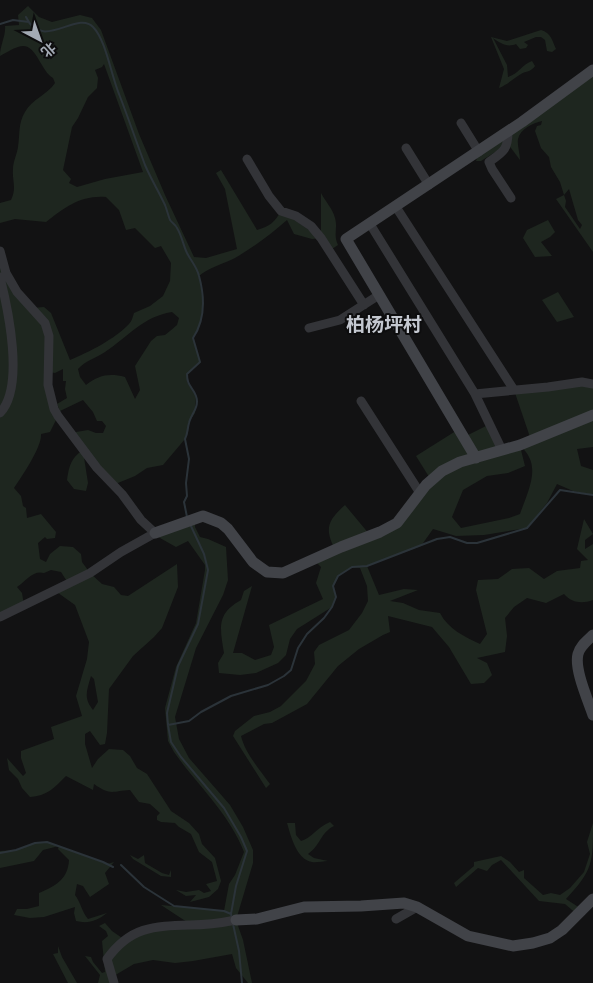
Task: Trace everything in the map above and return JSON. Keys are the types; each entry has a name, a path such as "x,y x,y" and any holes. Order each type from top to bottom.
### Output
{"street":[{"path":"476,458 346,239 479,152 593,70"},
{"path":"461,123 479,152"},
{"path":"508,132 508,144 504,150 489,162 511,198"},
{"path":"406,148 429,185"},
{"path":"247,159 281,211 296,216 311,226 321,238 364,305"},
{"path":"396,207 514,390"},
{"path":"370,224 475,394 502,450"},
{"path":"0,251 6,273 17,292 45,323 49,336 48,385 54,409 97,468 155,533"},
{"path":"0,277 11,331 13,374 12,390 6,407 0,413"},
{"path":"309,328 340,320 379,295"},
{"path":"475,394 582,382 593,384"},
{"path":"361,401 420,492"},
{"path":"0,617 90,573 127,548 155,533 203,516 221,523 254,562 267,572 283,573 397,523 426,485 442,471 460,462 520,445 593,415"},
{"path":"593,635 582,646 578,654 585,692 593,715"},
{"path":"114,983 107,958 116,946 133,934 151,927 257,919 304,907 404,903 417,906 468,936 513,946 550,938 562,930 593,899"},
{"path":"396,919 417,906"}],"shaded area":[{"path":"28,6 39,17 52,22 80,15 92,18 101,30 139,134 194,257 206,258 237,249 225,189 216,173 221,170 257,230 272,223 281,211 321,238 312,239 294,234 287,220 242,254 199,276 203,308 200,323 193,338 200,362 187,374 187,382 196,397 195,413 189,422 188,433 185,439 163,465 147,468 135,476 113,485 83,451 88,483 86,491 74,489 67,480 69,471 73,459 83,450 70,433 88,430 103,433 106,426 102,421 97,421 93,412 83,400 60,411 57,404 67,398 66,381 63,381 63,369 55,373 49,372 58,416 50,432 41,434 35,454 14,488 21,496 23,506 26,508 27,518 41,514 56,532 55,538 47,539 45,537 38,543 40,559 46,562 50,554 60,546 73,547 81,554 82,562 90,573 102,584 114,587 121,595 128,596 177,564 178,587 162,628 133,656 109,689 105,744 100,745 90,731 85,734 85,744 92,768 98,759 109,749 123,750 130,756 137,768 147,774 171,811 189,823 199,834 202,844 215,858 221,881 218,889 209,897 190,902 196,895 186,896 176,890 186,892 199,890 204,893 211,891 206,884 217,881 212,862 199,852 191,834 175,823 157,820 157,816 160,813 150,804 139,802 130,790 108,791 94,784 93,790 66,776 46,793 30,797 22,788 18,779 9,770 7,758 23,776 26,773 21,758 21,751 54,739 51,727 82,716 76,696 87,659 89,642 75,605 54,590 68,583 61,572 51,570 30,576 17,587 22,593 24,605 0,617 0,251 6,273 32,308 44,307 51,313 70,360 117,335 130,323 134,313 150,306 163,296 170,281 171,263 161,246 155,248 135,228 126,230 119,210 106,197 81,200 67,207 46,222 15,219 0,223 0,203 11,200 14,192 13,166 23,116 28,108 55,83 34,52 29,48 24,46 18,47 0,56 5,26 19,25 18,15","holes":["104,64 143,172 105,179 77,187 69,183 71,179 63,170 72,127 88,97 97,88 98,78 95,70","172,312 179,318 177,325 165,335 157,336 151,341 135,366 140,390 135,399 125,377 104,376 86,385 80,377 78,369 81,366 114,346 136,328 161,314","91,676 94,679 98,702 93,710 88,702 87,690"]},
{"path":"541,30 547,33 552,40 556,49 552,52 547,51 545,40 541,37 524,42 528,45 526,48 520,49 516,44 507,45 493,38 507,65 508,77 532,61 535,66 499,88 504,69 491,37 507,41"},
{"path":"593,70 593,252 556,199 564,195 560,182 551,167 549,157 541,148 535,131 542,121 527,127 519,135 520,160 508,144 481,161 476,161 479,152","holes":["569,189 578,220 582,225 580,229 565,207 564,195"]},
{"path":"321,193 333,211 336,222 338,245 329,251 321,238"},
{"path":"548,220 555,232 541,242 552,256 535,257 523,238 527,230"},
{"path":"558,292 574,317 557,322 542,300"},
{"path":"593,384 593,447 577,449 581,466 593,470 593,495 573,491 557,484 547,503 527,528 484,535 456,536 433,529 421,546 367,566 379,595 404,589 418,590 390,601 403,603 419,610 440,613 452,628 480,644 487,634 476,590 478,580 498,579 512,569 529,568 544,579 557,571 580,568 581,561 588,560 577,549 584,519 593,534 585,540 585,549 593,544 593,600 577,602 564,594 546,603 527,598 514,607 505,618 507,636 505,652 477,658 487,663 492,675 484,683 471,684 449,647 432,627 388,616 390,632 359,649 338,666 307,704 272,723 264,724 241,736 249,755 270,784 266,788 233,736 235,731 254,716 270,712 281,706 306,681 315,664 314,652 319,645 349,630 362,613 368,601 367,586 360,568 352,567 338,576 333,586 336,597 332,607 297,629 290,639 286,655 278,663 256,673 240,675 219,673 218,663 224,653 221,629 227,611 241,600 244,591 252,586 233,653 242,653 255,660 271,655 274,647 269,625 323,599 316,583 321,567 314,560 335,549 330,536 329,525 339,510 345,505 370,535 397,523 431,480 416,456 459,429 464,437 490,424 502,450 531,440 514,390","holes":["520,446 527,453 531,461 532,478 520,514 461,528 452,517 463,490 487,476 508,473 525,466"]},
{"path":"195,518 195,527 200,537 226,547 228,580 223,595 196,648 175,717 179,739 189,758 230,805 243,827 253,850 253,863 236,920 243,940 252,983 248,983 236,968 232,954 175,963 153,960 134,964 112,977 114,983 98,983 100,975 85,956 91,957 102,973 105,972 102,941 108,936 106,931 99,926 105,923 112,931 125,940 133,934 190,924 161,905 224,911 229,884 235,875 244,852 230,825 174,752 168,741 165,708 176,667 196,623 205,565 188,541 176,547 155,533"},
{"path":"330,822 334,826 326,832 316,847 308,854 314,858 328,861 314,862 306,860 298,852 287,823 295,823 296,835 301,841"},
{"path":"593,823 593,848 590,865 582,881 566,899 583,910 578,915 565,904 539,901 501,860 492,865 487,871 478,868 456,887 454,883 474,866 474,862 501,856 519,872 524,870 524,878 543,895 551,893 560,895 570,888 584,872 590,854 587,842"},
{"path":"47,842 58,846 43,850 34,861 0,868 0,851 16,850 35,843"},
{"path":"59,846 107,864 114,862 105,873 109,884 90,897 83,886 77,884 75,895 88,919 107,913 100,918 88,922 76,921 75,907 44,917 30,918 14,915 17,909 39,906 39,893 51,888 64,877 69,860 58,849"},
{"path":"130,855 138,859 144,855 145,863 169,875 171,870 171,877 161,876 133,859"},
{"path":"58,946 77,983 68,983 53,954 58,953"}],"waterway":[{"path":"26,17 33,27 41,31 50,31 78,23 86,23 98,33 145,165 165,205 170,220 179,231 187,253 198,273 203,308 200,324 193,338 200,362 187,374 189,384 197,400 185,439 189,459 186,483 187,496 184,502 187,517"},
{"path":"0,24 13,20 29,22"},
{"path":"168,725 189,721 201,712 231,696 268,685 291,670 298,648 307,634 324,618 332,607 336,597 333,586 338,576 352,567 367,566 437,539 450,537 467,543 477,543 527,528 560,490 593,495"},
{"path":"190,524 204,554 208,570 198,624 178,666 167,713 168,725 171,742 181,757 224,808 247,851 236,886 231,914 232,919"},
{"path":"0,853 16,850 35,843 47,842 113,867"},
{"path":"121,865 144,887 174,906 224,911 231,914"},
{"path":"233,924 239,951 242,983"}],"district":[{"name":"柏杨坪村","path":"384,324"}]}
